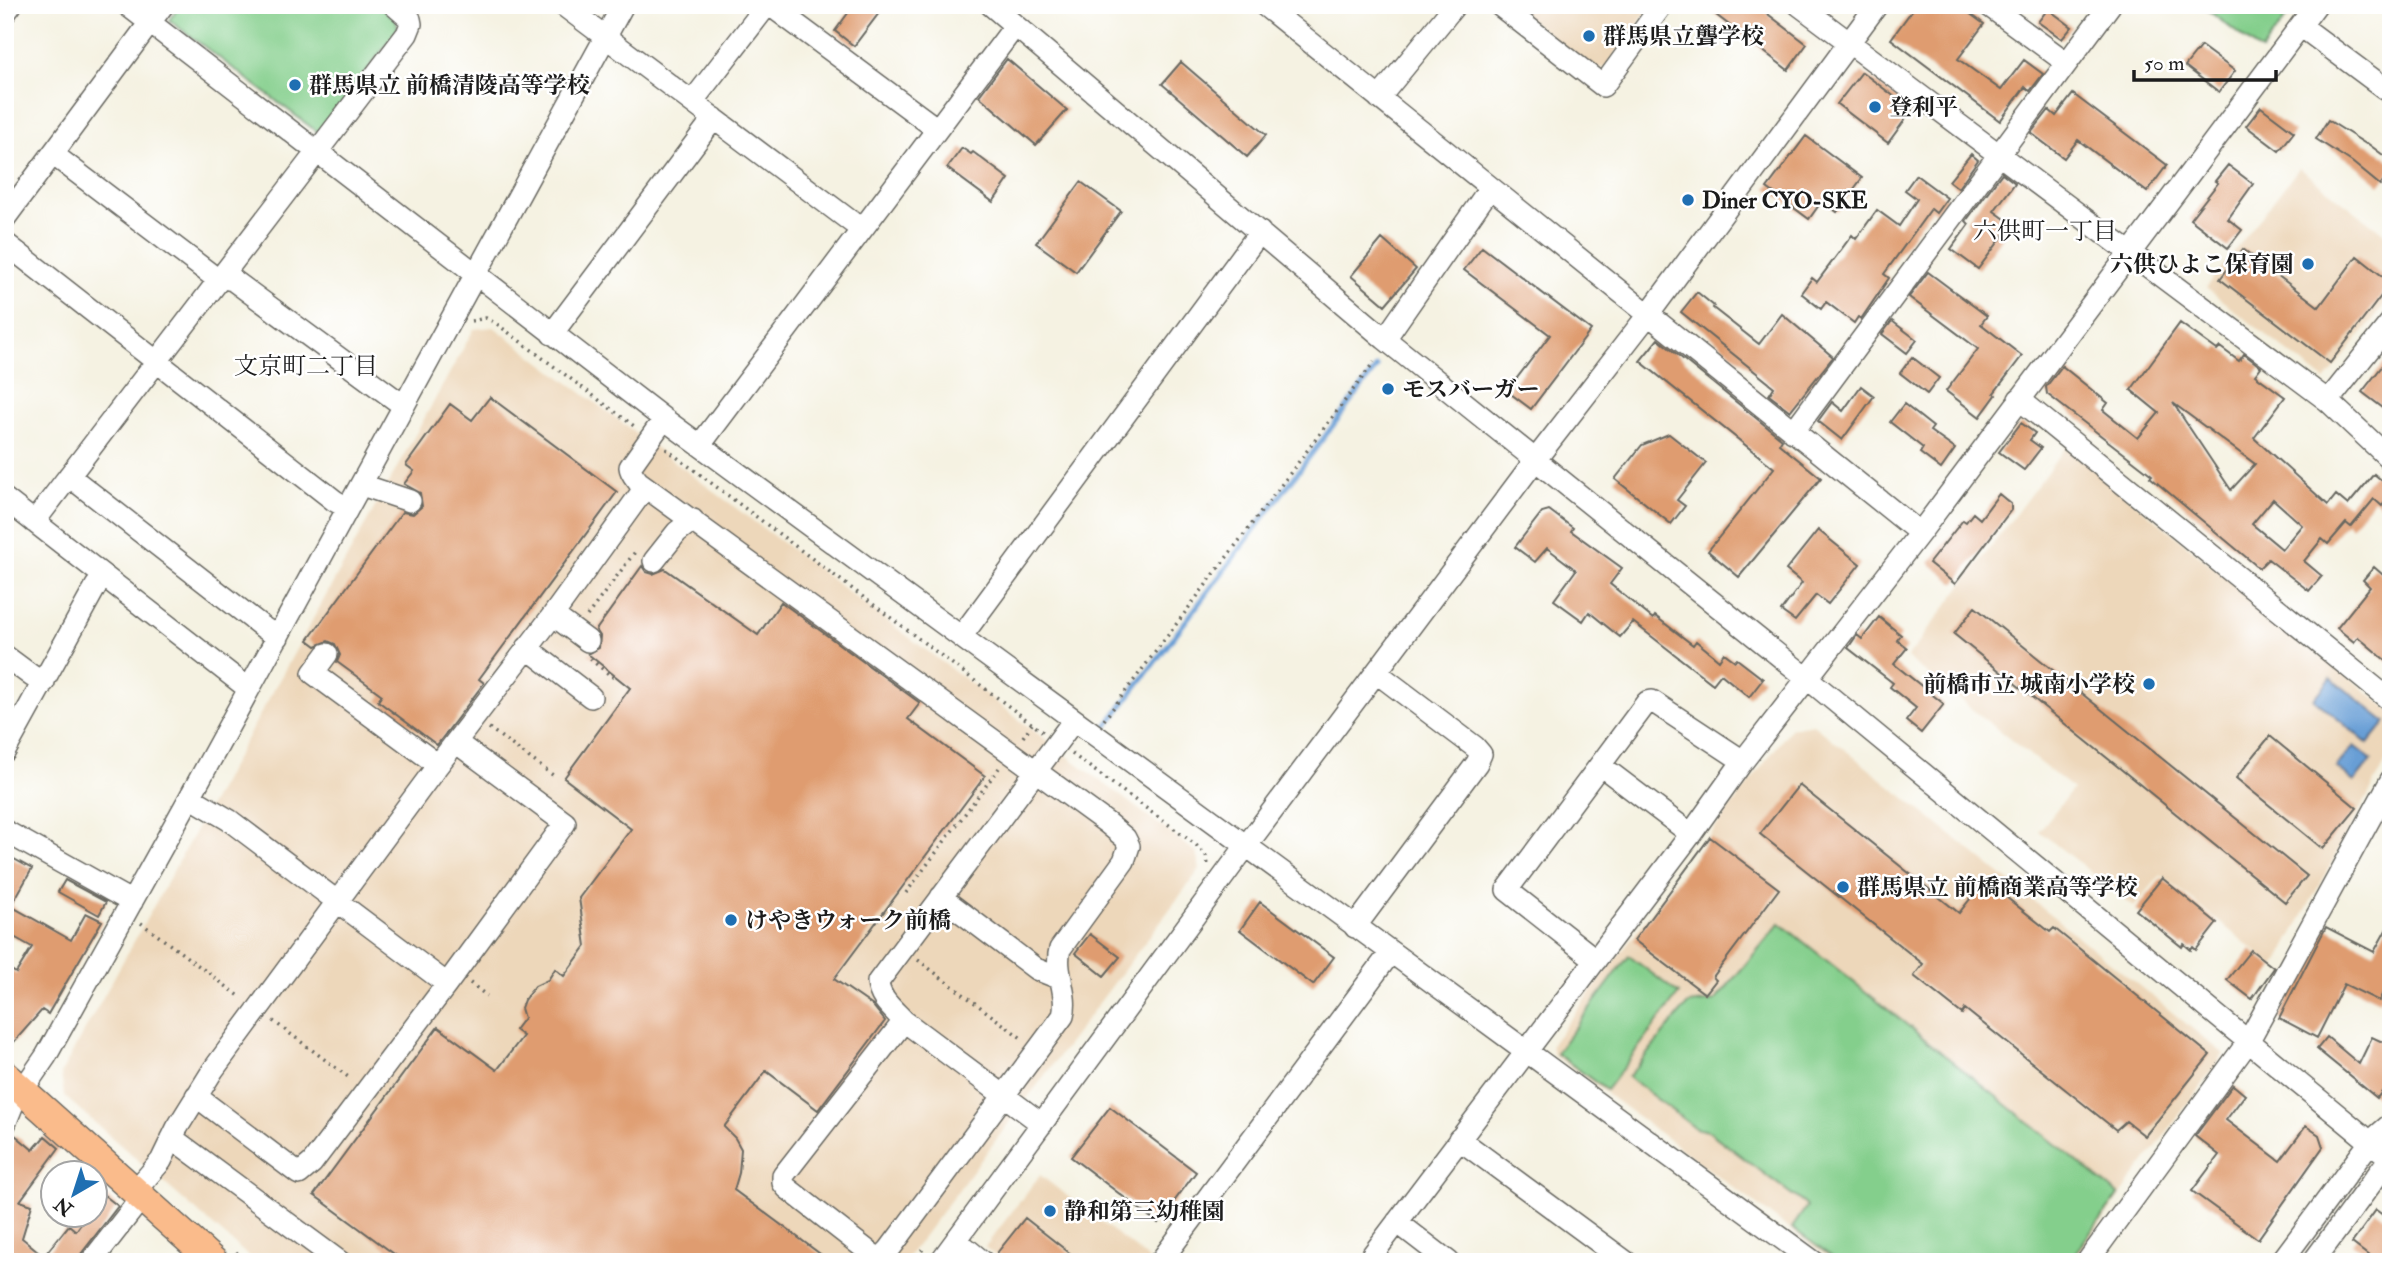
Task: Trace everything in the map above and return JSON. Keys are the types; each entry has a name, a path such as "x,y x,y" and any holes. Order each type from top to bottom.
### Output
{"main road":[{"path":"14,1083 214,1262"}],"street":[{"path":"5,13 11,5"},
{"path":"127,5 664,419 1526,1051 1790,1255 1814,1262"},
{"path":"5,218 163,5"},
{"path":"34,522 410,29 410,19 394,5"},
{"path":"563,5 861,229"},
{"path":"5,1124 13,1104 14,1083 46,1056 623,5"},
{"path":"692,102 769,5 937,129"},
{"path":"991,5 1385,339 1807,678 2390,1158"},
{"path":"1264,5 1920,533"},
{"path":"1379,98 1455,5"},
{"path":"1500,5 1603,86 1662,5"},
{"path":"1800,5 2328,401 2391,460"},
{"path":"940,1262 1246,846 1536,459 1648,315 1877,5"},
{"path":"1988,5 2067,63"},
{"path":"1793,432 2110,5"},
{"path":"1367,1262 2316,5"},
{"path":"700,445 1015,26"},
{"path":"2301,26 2391,93"},
{"path":"552,334 714,118"},
{"path":"54,155 209,273 233,280 404,406"},
{"path":"1385,339 1490,187"},
{"path":"961,637 1260,232"},
{"path":"5,243 335,501 348,508"},
{"path":"2328,401 2390,325"},
{"path":"2019,399 2391,701"},
{"path":"664,419 630,467 630,472 640,483 1118,832 1129,846 1124,861 1058,954 1065,1000 1063,1016 879,1261 787,1188 783,1183 783,1176 904,1021"},
{"path":"69,476 264,628 278,636"},
{"path":"363,482 371,488 410,501"},
{"path":"91,1262 161,1161 196,1096 438,765 553,615 642,492 640,483"},
{"path":"5,499 249,689"},
{"path":"647,554 677,531 688,516"},
{"path":"5,751 96,586 104,577"},
{"path":"553,615 583,643"},
{"path":"527,648 591,696"},
{"path":"327,654 313,673 438,765"},
{"path":"5,656 44,682"},
{"path":"1355,927 1480,759 1475,747 1377,673"},
{"path":"1596,960 1507,890 1647,702 1652,701 1743,761"},
{"path":"1042,1124 904,1021 885,1001 878,985 1074,720"},
{"path":"196,1096 299,1174 312,1163 447,984 565,823 457,743"},
{"path":"1600,765 1691,834"},
{"path":"2087,1262 2248,1042 2391,780"},
{"path":"190,797 229,820 447,984"},
{"path":"5,831 132,902"},
{"path":"941,897 1036,969 1061,979"},
{"path":"1160,1262 1391,953"},
{"path":"2281,1262 2371,1141 2391,1124"},
{"path":"172,1139 340,1262"},
{"path":"1459,1139 1626,1262"},
{"path":"2313,1262 2390,1158 2391,1152"},
{"path":"1396,1222 1449,1262"},
{"path":"956,1240 983,1262"}],"path":[{"path":"468,325 471,321 486,318 497,324 1202,850 1209,862 1205,872"},
{"path":"1099,727 1374,362"},
{"path":"615,679 583,643 647,554"},
{"path":"475,718 554,776"},
{"path":"906,893 1007,751 1032,724"},
{"path":"903,949 1038,1051"},
{"path":"913,1262 929,1240"}],"shaded area":[{"name":"群馬県立聾学校","path":"1512,5 1652,5 1605,68 1588,67"},
{"name":"六供ひよこ保育園","path":"2299,168 2391,239 2391,296 2325,381 2206,288"},
{"path":"494,327 1196,852 1200,869 904,1262 255,1262 64,1096 61,1073 474,329"},
{"name":"前橋市立 城南小学校","path":"2066,447 2391,711 2391,753 2275,967 2161,875 2134,907 2039,831 2073,789 1907,658"},
{"name":"群馬県立 前橋商業高等学校","path":"1813,724 2224,1054 2072,1262 1834,1262 1553,1054 1551,1045 1791,728"},
{"name":"静和第三幼稚園","path":"1040,1175 1149,1259 1147,1262 1003,1262 985,1247"}],"green space":[{"name":"群馬県立 前橋清陵高等学校","path":"180,5 379,5 396,19 398,29 320,134 169,20"},
{"path":"2201,5 2296,5 2261,51"},
{"path":"1780,923 2119,1195 2068,1262 1839,1262 1792,1228 1807,1206 1708,1131 1695,1128 1628,1077 1688,1004 1715,1001"},
{"path":"1629,956 1679,994 1606,1090 1556,1053"}],"water":[{"path":"2331,678 2386,722 2368,744 2314,699"},
{"path":"2354,746 2372,760 2354,782 2336,767"}],"building":[{"path":"854,5 885,5 854,46 835,31"},
{"path":"1703,5 1756,5 1807,44 1788,70"},
{"path":"1916,5 1958,5 1984,24 1958,59 2001,90 2024,60 2043,74 2030,91 2025,87 2000,121 1891,39"},
{"path":"2048,9 2072,27 2062,39 2038,22"},
{"path":"2201,46 2235,71 2219,92 2185,66"},
{"path":"1007,59 1067,110 1036,145 979,96"},
{"path":"1181,62 1266,135 1247,157 1162,84"},
{"name":"登利平","path":"1862,72 1912,110 1888,143 1837,104"},
{"path":"2073,94 2167,165 2147,192 2078,140 2064,158 2031,133 2049,110 2056,116"},
{"path":"2261,107 2294,132 2279,151 2246,126"},
{"path":"2328,120 2391,161 2391,171 2380,185 2352,162 2316,139"},
{"path":"1806,136 1862,178 1837,212 1822,201 1809,219 1767,188"},
{"path":"962,148 971,154 973,152 1009,179 993,202 947,168"},
{"path":"1971,154 1978,160 1958,188 1949,181"},
{"path":"2228,165 2253,184 2228,219 2242,230 2228,248 2190,219 2218,183 2215,181"},
{"path":"2002,173 2015,183 1994,211 2012,224 1978,269 1951,249 1969,224 1966,221"},
{"path":"1916,175 1947,198 1936,213 1931,209 1884,274 1889,278 1861,319 1858,317 1854,323 1826,302 1821,309 1801,293 1812,278 1817,282 1852,235 1856,239 1877,210 1899,226 1917,199 1905,190"},
{"path":"1081,182 1121,211 1076,272 1036,243"},
{"path":"1382,239 1416,269 1385,305 1351,276"},
{"path":"1482,247 1591,330 1531,409 1507,391 1550,335 1464,270"},
{"path":"2243,249 2319,307 2357,256 2391,283 2330,363 2220,279"},
{"path":"1928,272 1987,316 1981,324 2022,356 1980,417 1946,391 1978,349 1909,297"},
{"path":"1697,292 1759,344 1782,314 1833,357 1790,411 1769,395 1774,387 1681,312"},
{"path":"1892,321 1917,340 1907,353 1882,334"},
{"path":"2180,323 2217,350 2220,347 2239,361 2244,354 2261,367 2255,375 2285,397 2254,438 2328,505 2336,495 2348,505 2374,474 2391,488 2391,495 2382,506 2374,499 2351,527 2346,523 2328,544 2322,539 2304,561 2322,576 2309,591 2268,559 2259,568 2150,477 2152,475 2047,394 2046,387 2062,366 2108,403 2103,410 2138,438 2159,413 2131,390","holes":["2173,403 2255,464 2231,490","2273,499 2302,525 2282,549 2252,524"]},
{"path":"1658,339 1782,439 1779,444 1821,478 1739,577 1708,551 1774,468 1640,361"},
{"path":"2391,355 2391,414 2362,392"},
{"path":"1912,357 1939,378 1927,394 1900,373"},
{"path":"1861,386 1874,396 1842,440 1818,421 1832,402 1843,411"},
{"path":"490,397 617,492 479,679 484,683 437,745 378,701 382,695 337,662 340,655 335,644 328,641 316,646 308,640 402,512 413,514 422,506 420,493 404,484 414,471 406,465 450,404 472,420"},
{"path":"1904,404 1933,427 1930,431 1955,449 1941,469 1920,453 1923,448 1890,422"},
{"path":"2021,423 2035,433 2030,440 2041,448 2024,470 1999,452"},
{"path":"1669,434 1706,463 1677,500 1685,506 1671,524 1615,479 1642,445"},
{"path":"1999,494 2011,504 2011,510 1955,584 1929,563 1963,520 1966,522 1973,513 1980,519"},
{"path":"1549,510 1573,528 1571,531 1622,568 1610,584 1653,619 1655,616 1693,645 1696,641 1719,660 1724,653 1735,661 1737,659 1763,679 1749,697 1721,674 1713,684 1633,622 1620,637 1589,612 1583,621 1554,600 1576,570 1547,548 1535,562 1515,547 1542,512"},
{"path":"1818,530 1860,564 1828,604 1816,595 1795,621 1781,611 1802,583 1786,570"},
{"name":"けやきウォーク前橋","path":"642,566 646,572 653,574 665,569 758,635 781,602 920,703 908,719 985,776 834,979 873,1006 885,1021 818,1110 766,1071 724,1127 741,1149 734,1190 831,1262 405,1262 314,1195 438,1027 497,1070 523,1036 515,1030 524,1018 521,1008 524,1000 535,986 548,980 555,969 564,976 586,946 579,898 631,829 564,778 630,688 588,654 599,648 600,636 596,630"},
{"path":"2374,567 2391,582 2391,665 2358,637 2354,642 2337,628 2370,587 2363,580"},
{"path":"1975,607 2307,876 2285,902 1954,634"},
{"path":"1879,617 1901,635 1897,640 1907,648 1894,664 1944,704 1921,733 1906,721 1916,708 1890,687 1893,683 1848,648 1857,635 1862,639"},
{"path":"2270,736 2357,808 2323,849 2236,778"},
{"path":"1799,785 1959,913 1981,885 1987,882 2050,932 2054,928 2210,1055 2145,1136 2126,1121 2116,1130 1965,1009 1962,1014 1914,976 1923,964 1760,834"},
{"path":"1710,837 1779,889 1713,977 1716,980 1705,994 1634,940"},
{"path":"5,854 32,869 11,906 71,940 86,913 102,921 48,1014 42,1010 14,1042 5,1035 5,966 16,973 32,947 5,932"},
{"path":"2162,878 2217,923 2196,950 2193,947 2191,950 2184,944 2182,947 2136,910"},
{"path":"65,880 106,902 99,915 58,892"},
{"path":"1260,902 1334,957 1313,985 1240,930"},
{"path":"2391,921 2391,976 2379,1001 2344,984 2317,1038 2279,1018 2326,927 2374,952"},
{"path":"1090,934 1120,957 1104,976 1075,953"},
{"path":"2251,950 2274,968 2252,999 2227,980"},
{"path":"2327,1037 2359,1064 2372,1037 2391,1046 2391,1081 2377,1098 2317,1049"},
{"path":"2233,1085 2245,1095 2226,1120 2280,1161 2306,1126 2319,1135 2323,1147 2258,1239 2192,1191 2219,1155 2195,1136"},
{"path":"1110,1107 1196,1172 1158,1223 1071,1157"},
{"path":"15,1135 33,1150 45,1136 59,1148 52,1158 38,1158 38,1177 20,1201 32,1205 22,1238 44,1256 67,1228 76,1231 78,1228 101,1228 78,1262 5,1262 5,1169 10,1163 7,1160"},
{"path":"108,1198 118,1206 108,1219"},
{"path":"2376,1210 2391,1221 2391,1243 2377,1262 2352,1243"},
{"path":"1025,1218 1081,1262 1008,1262 997,1253"}],"waterway":[{"path":"1106,727 1377,367"}],"place":[{"name":"群馬県立聾学校","path":"1589,36"},
{"name":"群馬県立 前橋清陵高等学校","path":"295,85"},
{"name":"登利平","path":"1875,107"},
{"name":"Diner CYO-SKE","path":"1688,200"},
{"name":"六供ひよこ保育園","path":"2308,264"},
{"name":"モスバーガー","path":"1388,389"},
{"name":"前橋市立 城南小学校","path":"2149,684"},
{"name":"群馬県立 前橋商業高等学校","path":"1843,887"},
{"name":"けやきウォーク前橋","path":"731,920"},
{"name":"静和第三幼稚園","path":"1050,1211"}],"district":[{"name":"六供町一丁目","path":"2045,231"},
{"name":"文京町二丁目","path":"306,366"}]}
